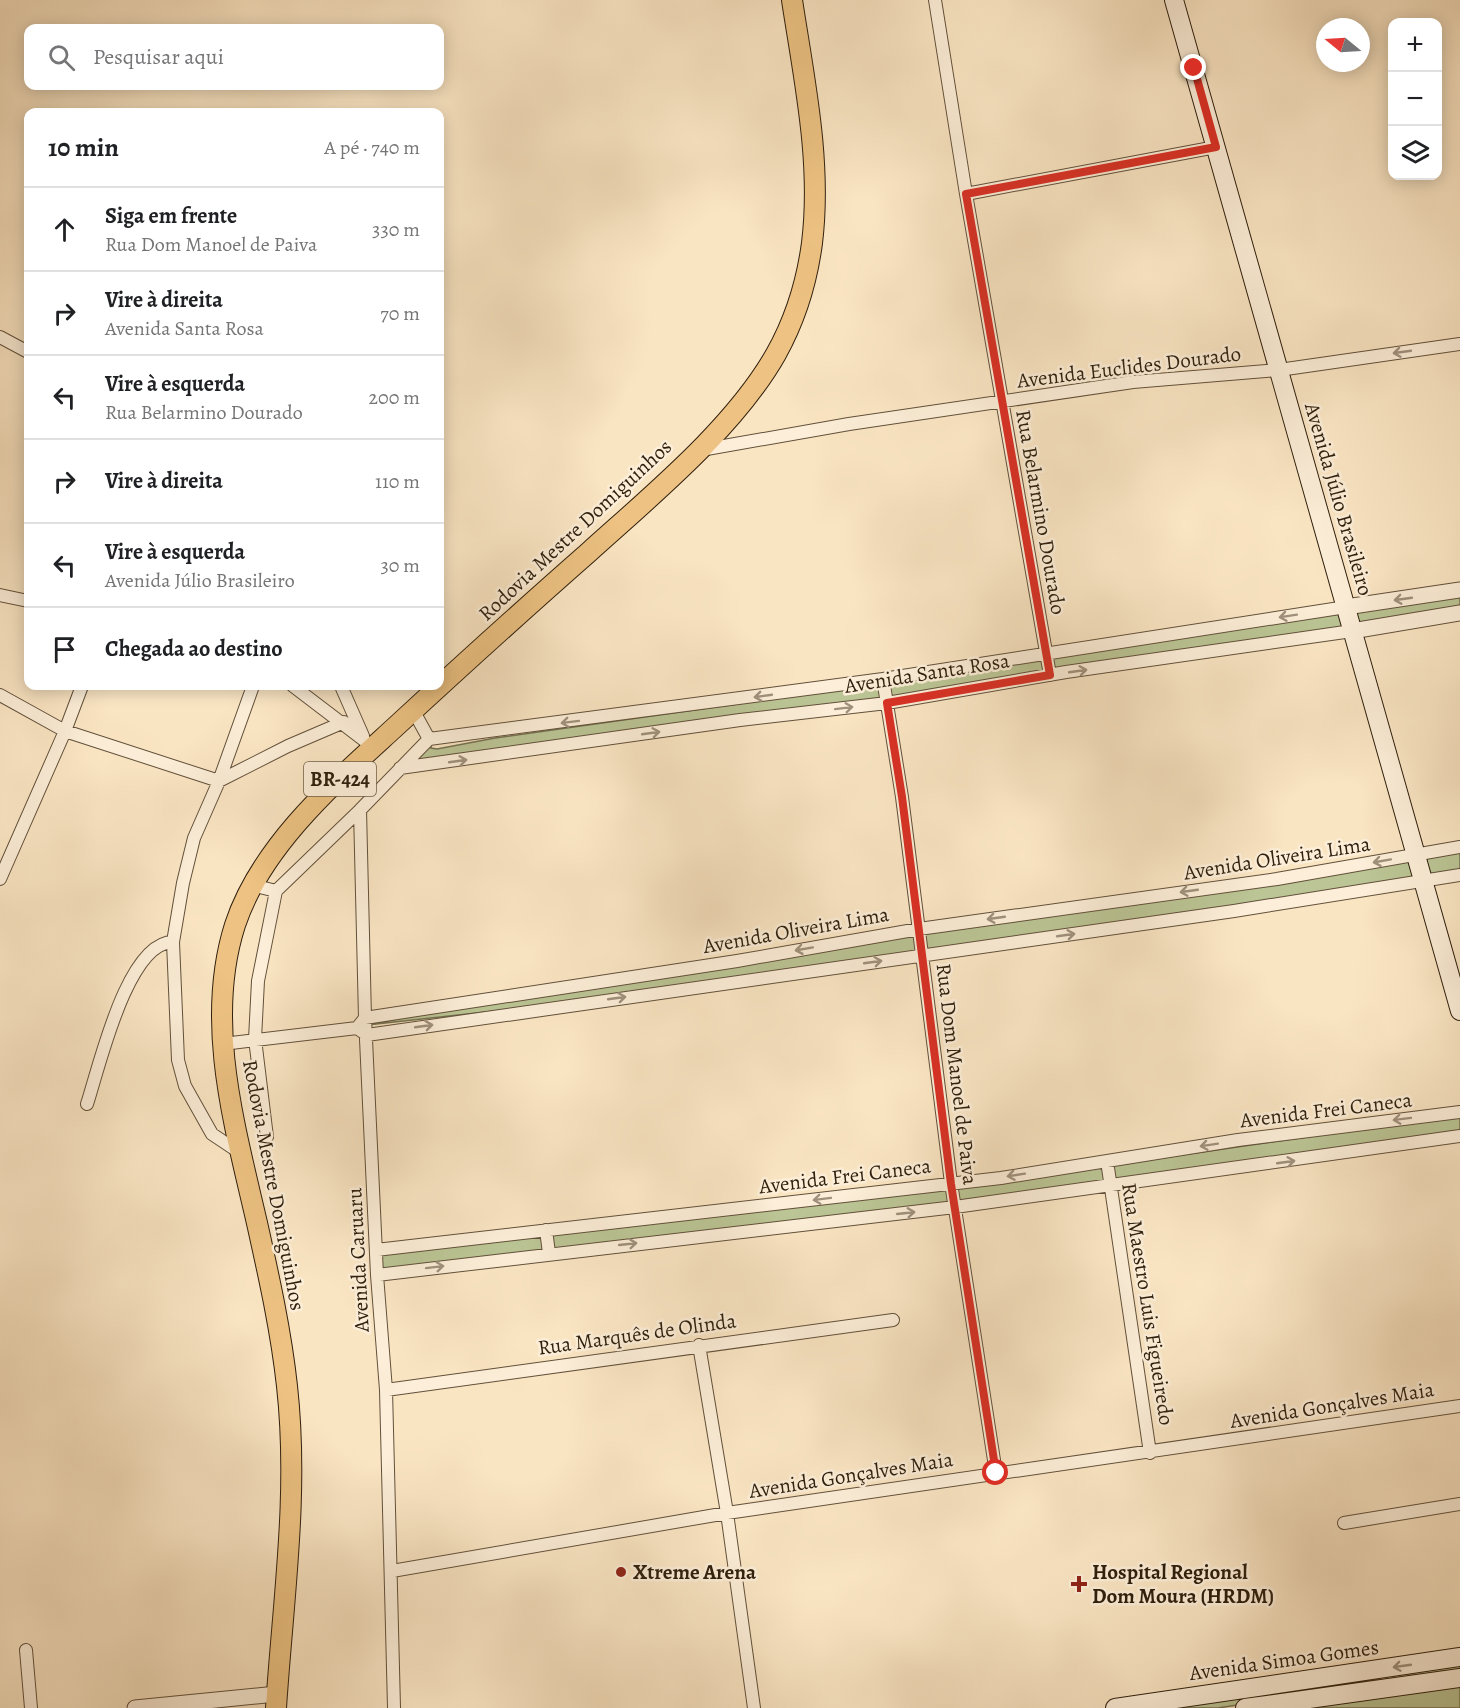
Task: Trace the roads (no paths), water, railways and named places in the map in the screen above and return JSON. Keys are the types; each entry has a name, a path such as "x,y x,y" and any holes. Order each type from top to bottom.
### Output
{"main road":[{"name":"Rodovia Mestre Domiguinhos","path":"444,682 647,500 753,389 777,353 799,304 812,243 815,176 792,0"},
{"name":"Avenida Júlio Brasileiro","path":"1174,0 1460,1011"},
{"name":"Rodovia Mestre Domiguinhos","path":"276,1701 288,1573 291,1485 287,1388 274,1305 239,1152 223,1044 221,997 225,962 236,924 252,885 292,832 368,741 413,710 435,690"},
{"name":"Avenida Simoa Gomes","path":"1115,1708 1460,1657"},
{"name":"Avenida Simoa Gomes","path":"1245,1708 1460,1678"}],"street":[{"name":"Rua Belarmino Dourado","path":"935,0 966,194 1050,675"},
{"path":"966,194 1216,147"},
{"path":"0,337 24,350"},
{"name":"Avenida Euclides Dourado","path":"697,450 849,424 1133,382 1279,370 1460,344"},
{"name":"Avenida Santa Rosa","path":"429,739 883,679 1460,591"},
{"path":"0,594 24,601"},
{"name":"Avenida Santa Rosa","path":"400,768 740,720 887,703 1050,675 1460,613"},
{"name":"Rua Dom Manoel de Paiva","path":"883,679 919,929 951,1184 996,1473"},
{"path":"0,879 65,731 80,690"},
{"path":"239,1152 212,1134 185,1086 175,1042 173,942 194,838 219,781 252,690"},
{"path":"299,690 368,741"},
{"path":"343,690 368,741"},
{"path":"0,695 65,731 219,781 288,746 344,722"},
{"path":"267,1137 255,1039 258,981 276,891 429,739 413,710"},
{"name":"Avenida Caruaru","path":"360,810 365,1018 362,1031 386,1390 393,1571 394,1708"},
{"name":"Avenida Oliveira Lima","path":"365,1018 737,961 919,929 1276,879 1460,847"},
{"name":"Avenida Oliveira Lima","path":"223,1044 524,1012 1234,911 1460,875"},
{"path":"252,885 276,891"},
{"path":"87,1104 125,988 152,950 164,942 173,942"},
{"path":"522,993 524,1012"},
{"name":"Avenida Frei Caneca","path":"376,1250 951,1184 1238,1140 1460,1112"},
{"name":"Avenida Frei Caneca","path":"377,1275 955,1207 1460,1136"},
{"name":"Rua Maestro Luis Figueiredo","path":"1107,1161 1150,1453"},
{"path":"546,1230 549,1253"},
{"name":"Rua Marquês de Olinda","path":"386,1390 893,1320"},
{"path":"699,1345 727,1513 754,1708"},
{"name":"Avenida Gonçalves Maia","path":"393,1571 727,1513 1460,1406"},
{"path":"1344,1524 1460,1504"},
{"path":"26,1650 31,1708"},
{"path":"135,1708 276,1701"}],"place":[{"name":"Xtreme Arena","path":"621,1572"},
{"name":"Hospital Regional Dom Moura (HRDM)","path":"1079,1584"}]}
